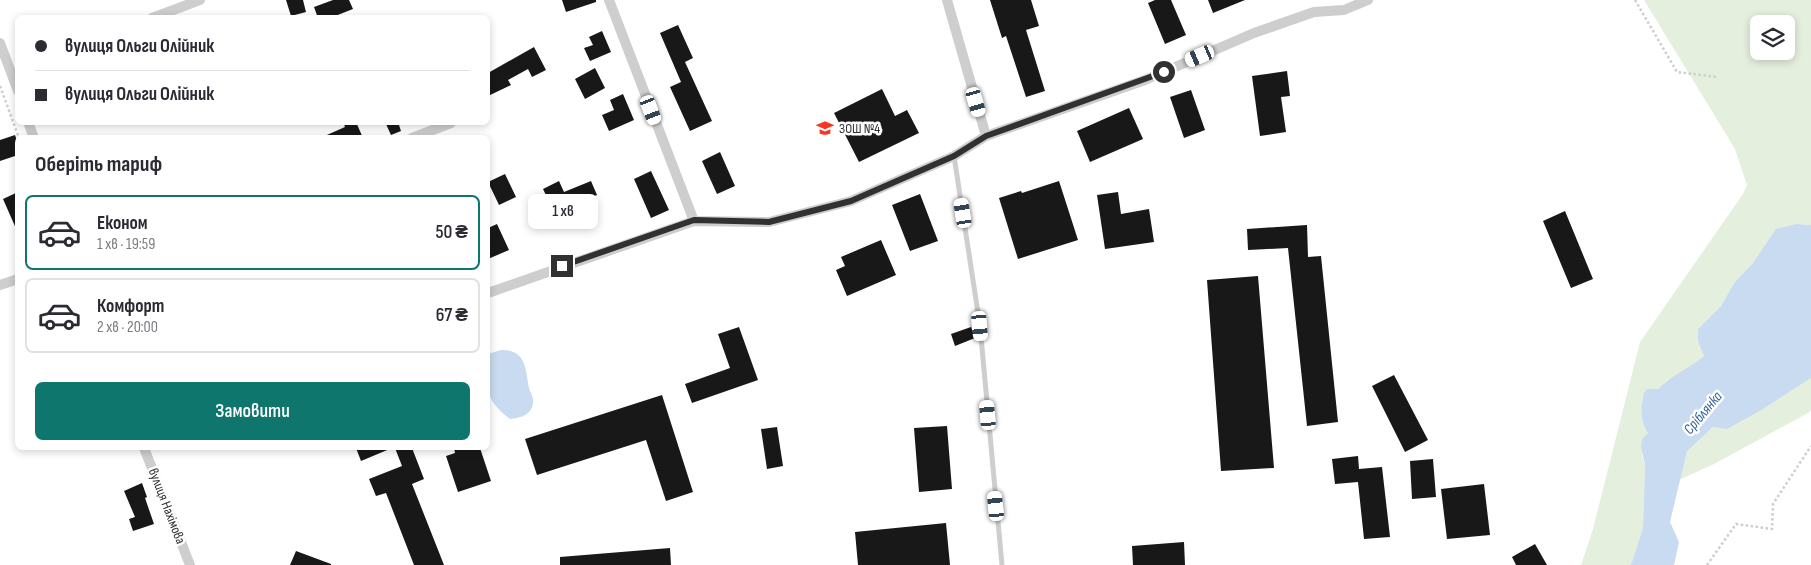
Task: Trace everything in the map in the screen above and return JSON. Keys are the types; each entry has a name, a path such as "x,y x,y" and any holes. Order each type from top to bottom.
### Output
{"street":[{"path":"160,15 200,0"},
{"path":"609,0 694,220"},
{"path":"948,0 986,136"},
{"path":"490,292 694,220 769,222 851,201 954,156 986,136 1145,80 1263,30 1314,12 1344,10 1368,0"},
{"path":"0,43 14,69"},
{"path":"420,135 445,125"},
{"path":"0,284 15,280"},
{"name":"вулиця Нахімова","path":"145,450 190,565"}],"lane":[{"path":"954,156 980,326 1002,565"}],"path":[{"path":"1635,0 1677,72 1717,77"},
{"path":"0,86 18,135"},
{"path":"1707,565 1736,524 1772,529 1773,504 1811,446"}],"green space":[{"path":"1644,0 1811,0 1811,225 1797,224 1762,251 1734,283 1721,306 1698,329 1698,342 1704,356 1691,367 1667,380 1658,389 1643,397 1642,420 1648,433 1642,455 1645,465 1643,528 1632,562 1630,565 1581,565 1593,529 1640,342 1743,194 1747,185 1735,149"},
{"path":"1811,378 1811,410 1808,413 1712,465 1679,480 1687,450 1713,427 1763,409"}],"water":[{"name":"Сріблянка","path":"1797,224 1811,225 1811,378 1763,409 1727,429 1713,427 1687,451 1670,522 1679,542 1674,565 1630,565 1643,528 1645,465 1641,447 1642,439 1648,433 1642,418 1644,393 1647,389 1658,389 1704,356 1698,342 1698,329 1721,306 1734,283 1753,263 1776,229"},
{"path":"501,350 509,351 520,356 523,361 533,399 532,407 525,415 510,419 490,397 490,353"}],"building":[{"path":"286,0 303,0 306,12 291,15"},
{"path":"333,0 349,0 353,9 338,15 317,15 314,7"},
{"path":"562,0 596,0 596,2 566,12"},
{"path":"990,0 1031,0 1039,26 1026,30 1045,91 1026,97 1006,36 1002,38"},
{"path":"1155,0 1171,0 1186,35 1165,44 1148,3"},
{"path":"1208,0 1245,0 1213,13"},
{"path":"678,25 693,58 685,62 712,121 690,131 670,87 681,82 660,33"},
{"path":"602,31 611,52 590,61 584,48 593,45 589,37"},
{"path":"534,47 546,70 532,77 528,69 508,80 511,85 490,95 490,72"},
{"path":"595,68 605,88 585,99 575,79"},
{"path":"1287,71 1290,96 1281,97 1286,132 1260,136 1252,76"},
{"path":"882,89 895,116 907,110 919,133 859,162 834,113"},
{"path":"1191,90 1205,130 1184,138 1170,97"},
{"path":"623,94 634,120 609,131 602,115 614,110 610,100"},
{"path":"1129,108 1143,139 1090,162 1077,131"},
{"path":"344,125 357,125 362,135 327,135 345,127"},
{"path":"386,125 399,125 401,131 391,135"},
{"path":"15,135 15,156 0,161 0,140"},
{"path":"720,152 735,186 717,194 702,161"},
{"path":"651,171 669,210 651,218 634,179"},
{"path":"505,174 516,197 499,205 490,186 490,181"},
{"path":"559,181 564,192 591,181 597,195 571,205 573,210 557,218 543,189"},
{"path":"1059,181 1078,240 1018,259 999,198"},
{"path":"1118,192 1121,214 1149,209 1154,242 1105,249 1097,195"},
{"path":"15,193 15,226 3,199"},
{"path":"920,194 938,241 910,251 892,205"},
{"path":"1565,211 1593,279 1571,288 1543,221"},
{"path":"497,224 509,250 490,258 490,227"},
{"path":"1307,225 1308,257 1321,256 1338,422 1307,426 1288,248 1248,250 1247,229"},
{"path":"881,240 896,275 847,296 836,270 845,266 841,257"},
{"path":"1258,276 1274,468 1221,471 1207,280"},
{"path":"739,327 758,380 692,403 685,384 730,368 718,334"},
{"path":"971,327 975,338 955,346 951,334"},
{"path":"1394,375 1428,440 1405,452 1372,386"},
{"path":"662,395 693,492 666,501 646,440 537,475 525,439"},
{"path":"947,426 952,489 919,492 914,428"},
{"path":"777,427 783,466 767,469 761,429"},
{"path":"357,450 387,450 361,461"},
{"path":"396,450 413,450 424,479 412,484 444,565 414,565 386,493 376,496 369,479 402,466"},
{"path":"454,450 481,450 491,481 458,492 446,456 455,453"},
{"path":"1358,456 1359,469 1382,467 1390,537 1364,539 1358,482 1335,484 1332,459"},
{"path":"1433,459 1436,497 1412,499 1410,461"},
{"path":"142,483 154,524 133,531 129,519 135,517 124,491"},
{"path":"1484,484 1490,535 1447,539 1441,489"},
{"path":"946,523 950,565 858,565 855,532"},
{"path":"1184,542 1185,565 1133,565 1132,546"},
{"path":"1535,544 1547,565 1516,565 1512,557"},
{"path":"670,548 671,565 560,565 560,557"},
{"path":"296,551 331,564 331,565 290,565"}],"place":[{"name":"ЗОШ №4","path":"825,128"}],"route":[{"path":"562,266 694,220 769,222 851,201 954,156 986,136 1164,72"}]}
